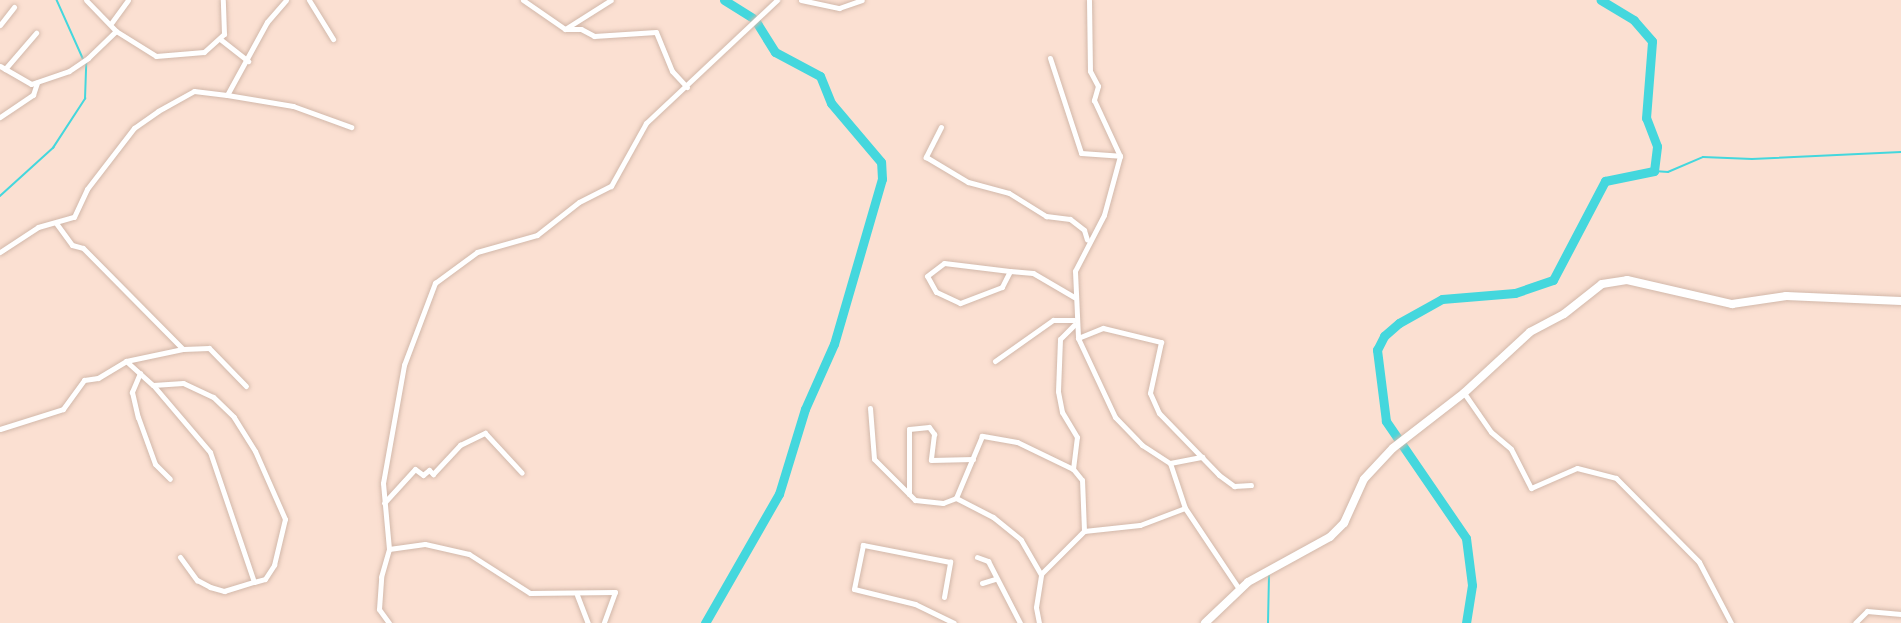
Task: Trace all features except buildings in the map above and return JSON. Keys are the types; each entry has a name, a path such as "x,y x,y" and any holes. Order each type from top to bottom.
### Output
{"street":[{"path":"86,0 112,22 116,31 156,56 204,52 220,39 226,26 223,0"},
{"path":"112,22 128,0"},
{"path":"226,94 248,61 267,22 286,0"},
{"path":"309,0 333,39"},
{"path":"524,0 565,29 581,29 594,36 656,32 672,71 687,87"},
{"path":"565,29 611,0"},
{"path":"389,623 379,609 381,577 389,549 383,483 404,365 435,283 477,252 537,235 579,202 611,186 646,123 687,87 777,0"},
{"path":"801,0 839,8 862,0"},
{"path":"1089,0 1090,71 1098,87 1094,100 1119,156 1104,215 1087,240 1075,271 1074,323 1077,338 1115,417 1142,445 1170,463 1185,508 1239,589"},
{"path":"0,25 14,8"},
{"path":"36,33 2,67 37,83 69,71 116,31"},
{"path":"220,39 248,61"},
{"path":"1050,58 1081,153 1119,156"},
{"path":"0,117 33,95 37,83"},
{"path":"0,252 38,227 56,223 80,210 87,189 134,128 185,93 226,94 294,106 351,127"},
{"path":"941,127 926,157 968,182 1009,193 1046,216 1070,219 1084,230 1087,240"},
{"path":"56,223 72,245 82,248 183,349"},
{"path":"1010,271 1002,287 960,303 936,292 927,276 944,263 1033,273 1074,297"},
{"path":"1205,623 1239,589 1330,537 1344,524 1364,479 1393,448 1464,393 1530,332 1613,280 1650,284 1732,304 1786,296 1901,301"},
{"path":"995,361 1053,320 1074,323"},
{"path":"1073,469 1077,437 1062,412 1058,391 1060,339 1074,323"},
{"path":"1077,338 1103,328 1161,342 1150,393 1159,413 1234,486 1251,485"},
{"path":"0,429 63,409 84,380 98,378 126,361 183,349 209,348 246,386"},
{"path":"126,361 153,385 210,452 254,582"},
{"path":"140,374 132,392 144,438 162,474 170,479"},
{"path":"153,385 183,383 213,397 234,417 282,502 285,519 274,565 265,579 224,591 197,580 180,557"},
{"path":"1464,393 1491,432 1511,448 1531,488 1577,468 1616,478 1699,562 1731,623"},
{"path":"870,408 873,459 915,500 943,503 956,498 982,436 990,435 1073,469 1082,480 1084,531"},
{"path":"909,494 909,429 928,427 934,434 931,460 972,459"},
{"path":"384,503 415,469 423,475 429,470 433,474 460,445 485,433 522,473"},
{"path":"1170,463 1202,457"},
{"path":"956,498 993,517 1021,540 1041,574"},
{"path":"1039,623 1036,607 1041,574 1084,531 1140,525 1185,508"},
{"path":"389,549 433,545 469,554 530,592 578,595 615,592 604,623"},
{"path":"944,597 950,562 863,545 854,590 915,604 954,623"},
{"path":"977,557 988,561 995,579 1020,623"},
{"path":"982,583 995,579"},
{"path":"578,595 588,623"},
{"path":"1855,623 1867,611 1901,614"}],"waterway":[{"path":"57,0 83,58"},
{"path":"724,0 753,18"},
{"path":"1466,623 1472,585 1466,538 1386,421 1377,350 1384,336 1399,323 1442,299 1515,293 1553,280 1605,181 1654,171 1657,146 1646,118 1652,41 1634,20 1601,0"},
{"path":"705,623 779,494 805,409 834,344 882,179 881,162 831,103 820,76 775,52 756,22"},
{"path":"0,196 53,148 85,99 86,63"},
{"path":"1654,171 1668,172 1703,157 1752,159 1901,152"},
{"path":"1268,623 1269,576"}]}
